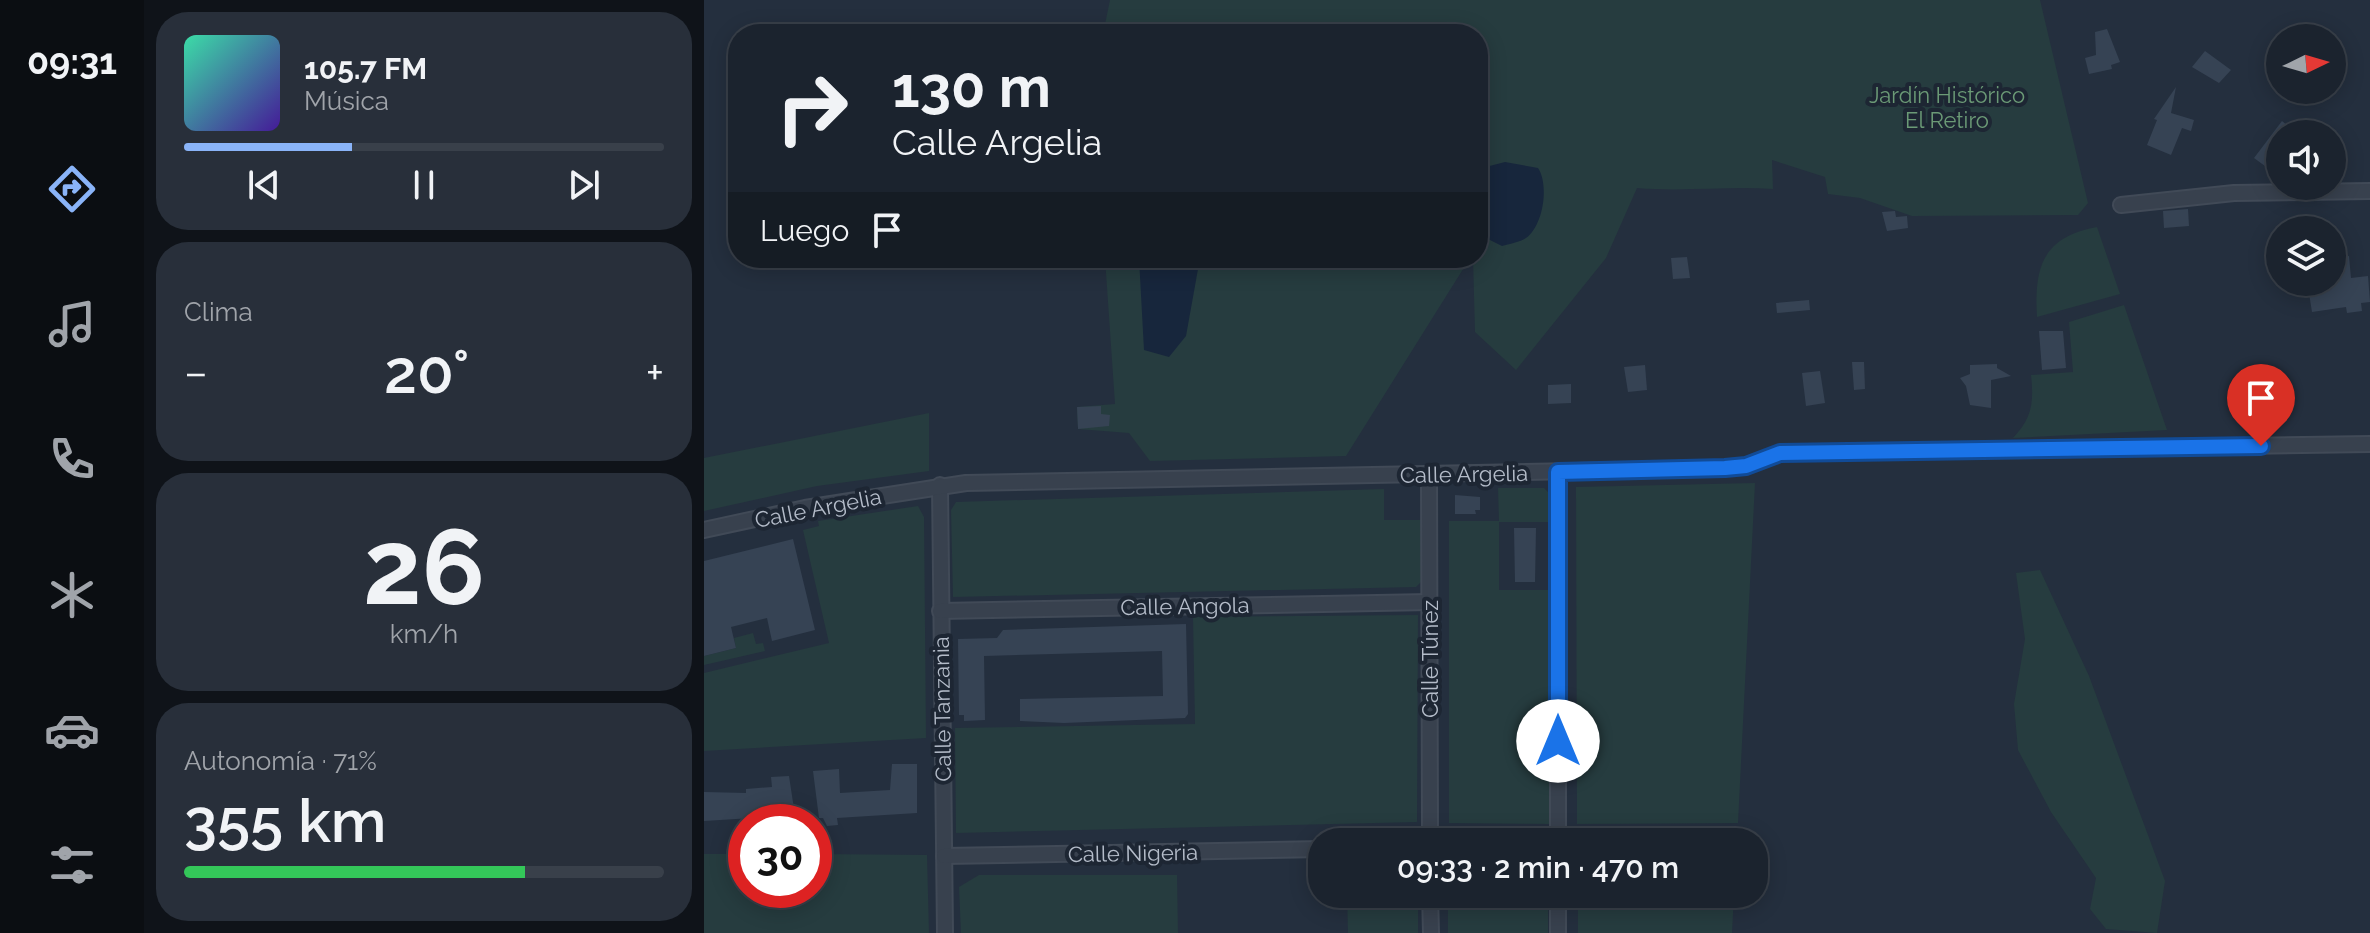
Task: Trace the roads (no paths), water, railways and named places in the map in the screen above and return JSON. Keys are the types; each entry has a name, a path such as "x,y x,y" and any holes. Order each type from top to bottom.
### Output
{"street":[{"path":"2121,205 2234,193 2370,191"},
{"name":"Calle Argelia","path":"704,530 805,508 940,485 1725,468 1746,466 1780,453 2370,444"},
{"path":"1558,472 1558,828"},
{"name":"Calle Túnez","path":"1429,475 1430,828"},
{"name":"Calle Tanzania","path":"940,485 945,933"},
{"name":"Calle Angola","path":"940,611 1430,602"},
{"name":"Calle Nigeria","path":"944,856 1308,849"},
{"path":"1430,908 1431,933"},
{"path":"1558,908 1558,933"}],"water":[{"path":"1505,162 1538,168 1543,184 1543,204 1537,224 1524,239 1502,246 1488,239 1488,166"},
{"path":"1140,268 1198,268 1186,336 1169,357 1144,350"}],"park label":[{"name":"Jardín Histórico El Retiro","path":"1947,108"}]}
